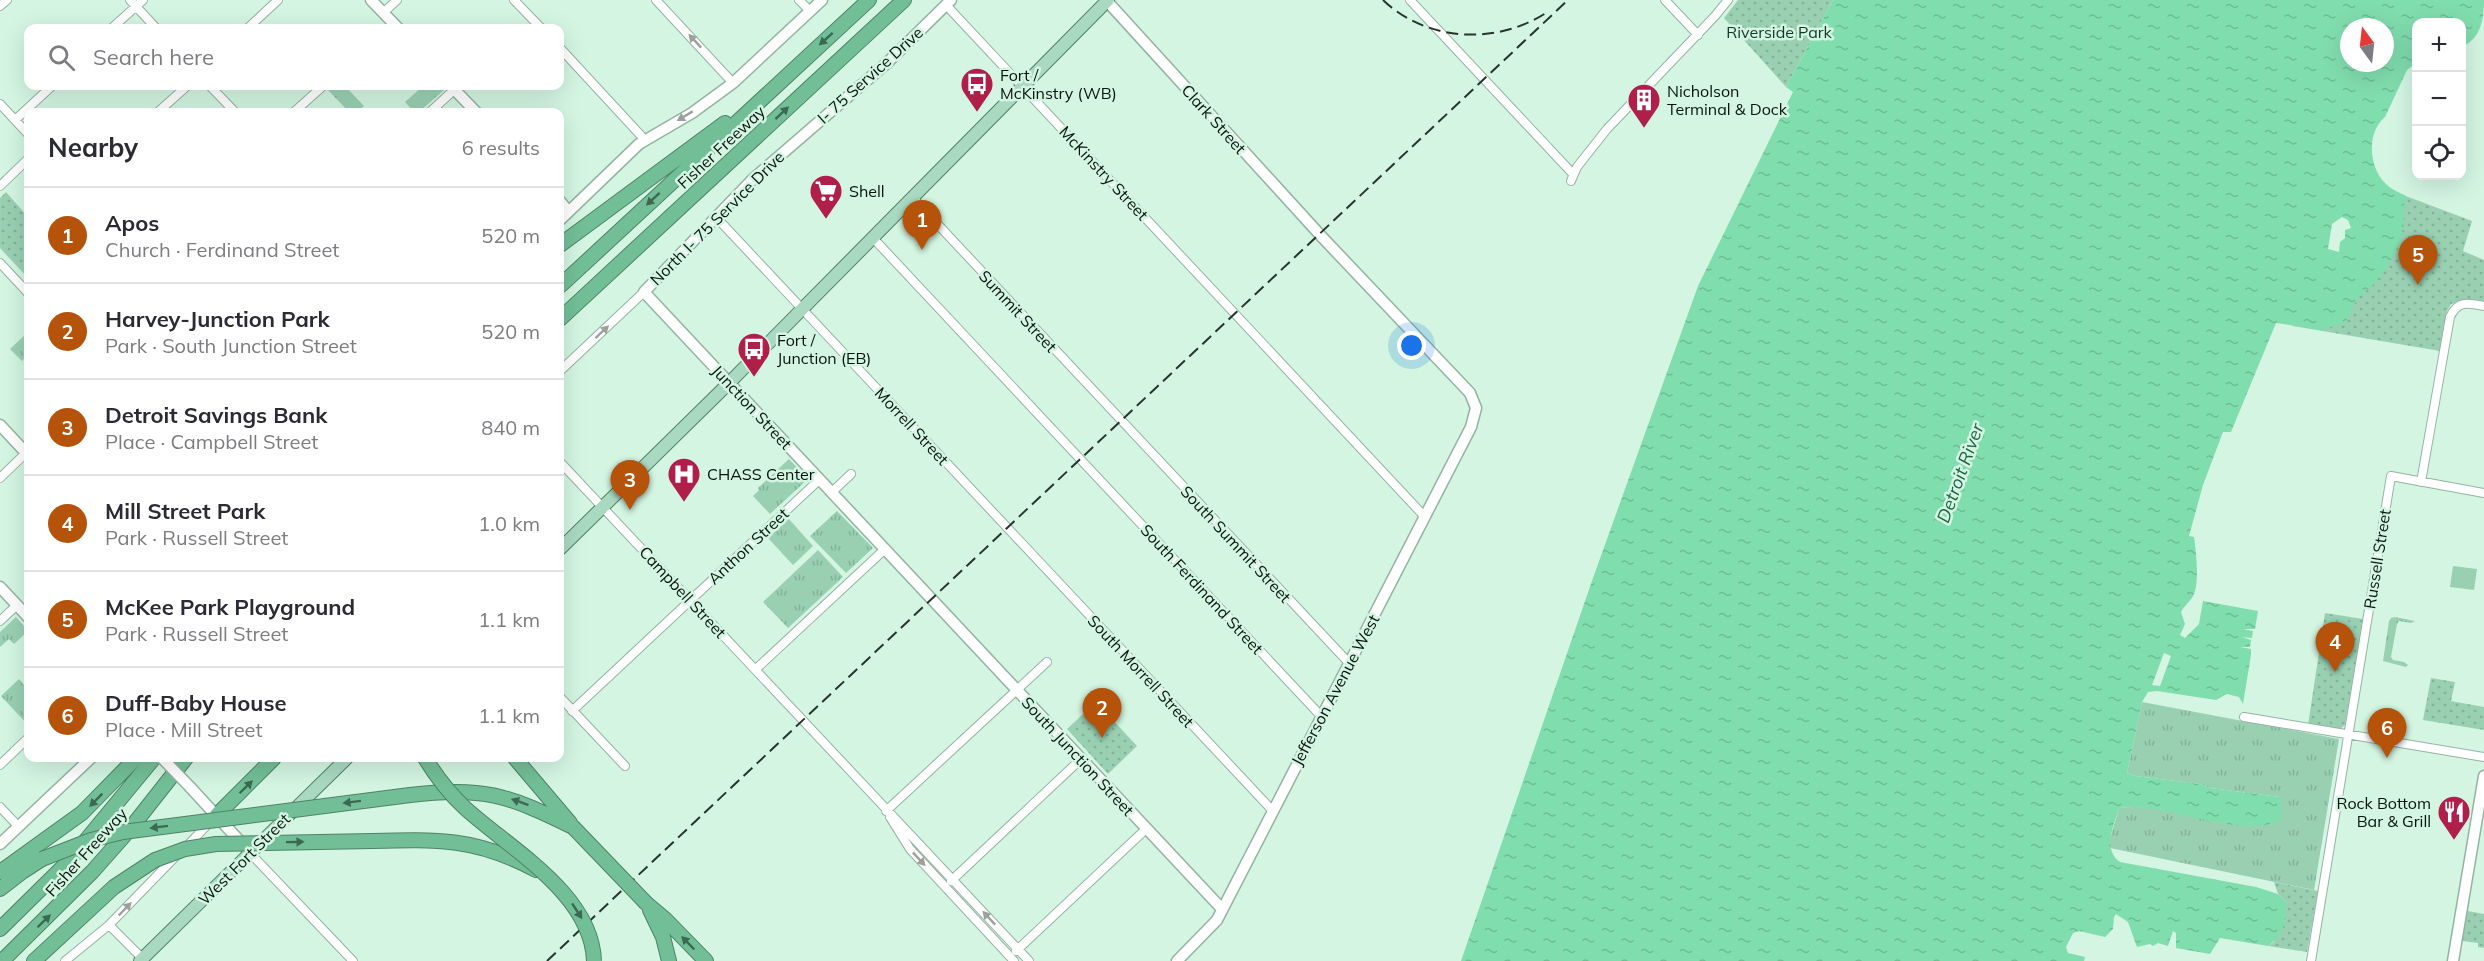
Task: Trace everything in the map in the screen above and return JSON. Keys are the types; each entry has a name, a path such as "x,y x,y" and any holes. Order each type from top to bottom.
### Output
{"highway":[{"name":"Fisher Freeway","path":"564,282 870,0"},
{"name":"Fisher Freeway","path":"564,315 904,0"},
{"path":"564,242 773,88"},
{"path":"564,325 607,274"},
{"path":"0,873 82,813 132,762"},
{"name":"Fisher Freeway","path":"0,929 68,862 151,762"},
{"name":"Fisher Freeway","path":"2,961 92,872 130,829 183,762"},
{"path":"130,829 194,762"},
{"path":"217,815 270,762"},
{"path":"428,762 447,789 460,802 564,894 580,914 589,933 594,961"},
{"path":"518,762 573,827 706,961"},
{"path":"0,889 42,860 85,842 123,832 452,790 493,794 524,803 573,827"},
{"path":"34,961 114,886 155,860 185,849 216,844 438,840 480,846 504,854 540,872"},
{"path":"646,903 659,929 669,961"}],"main road":[{"path":"371,0 390,22"},
{"path":"564,216 645,140 692,113 733,83 822,0"},
{"path":"564,545 729,383 1107,0"},
{"name":"Clark Street","path":"1107,0 1322,237 1470,393 1476,408"},
{"name":"I- 75 Service Drive","path":"791,144 888,62 949,2"},
{"path":"456,90 472,108"},
{"name":"North I- 75 Service Drive","path":"644,292 791,144"},
{"path":"564,206 568,211"},
{"name":"Junction Street","path":"644,292 934,602"},
{"name":"Jefferson Avenue West","path":"1176,961 1211,928 1222,909 1471,427 1476,408"},
{"path":"0,425 24,449"},
{"path":"0,587 24,613"},
{"name":"South Junction Street","path":"934,602 1222,909"},
{"path":"0,844 87,762"},
{"path":"166,762 250,853"},
{"name":"West Fort Street","path":"142,960 343,762"},
{"path":"2453,961 2484,776"}],"street":[{"path":"0,6 7,0"},
{"path":"115,24 133,3 142,0"},
{"path":"252,24 278,0"},
{"path":"390,22 397,0"},
{"path":"514,0 537,24"},
{"path":"656,0 733,83"},
{"path":"799,0 810,11"},
{"path":"1410,0 1572,178 1607,129 1698,35 1728,0"},
{"path":"1665,0 1698,35"},
{"name":"McKinstry Street","path":"949,2 1022,86 1425,517"},
{"path":"133,3 152,24"},
{"path":"564,52 645,140"},
{"path":"28,108 48,90"},
{"path":"162,108 183,90"},
{"path":"214,90 231,108"},
{"path":"298,108 319,90"},
{"path":"434,108 450,90"},
{"path":"0,104 24,130"},
{"path":"15,120 24,112"},
{"path":"0,186 24,163"},
{"name":"Summit Street","path":"913,198 1124,424"},
{"name":"Morrell Street","path":"716,217 1010,531"},
{"name":"South Ferdinand Street","path":"873,238 1321,716"},
{"path":"0,263 24,289"},
{"path":"564,367 644,292"},
{"path":"2484,306 2469,303 2457,306 2450,316 2421,482 2484,493"},
{"name":"South Summit Street","path":"1124,424 1349,663"},
{"path":"0,478 24,457"},
{"name":"Campbell Street","path":"564,466 756,669 886,811"},
{"path":"832,492 851,474"},
{"name":"Russell Street","path":"2311,961 2391,476 2421,482"},
{"name":"Anthon Street","path":"572,711 819,480"},
{"name":"South Morrell Street","path":"1010,531 1272,810"},
{"path":"756,669 885,549"},
{"path":"0,621 17,605"},
{"path":"886,811 1047,662"},
{"path":"564,702 625,766"},
{"path":"2244,717 2484,757"},
{"path":"0,765 24,742"},
{"path":"945,887 1081,759"},
{"path":"0,807 18,826"},
{"path":"886,811 900,822 1029,961"},
{"path":"886,811 910,849 1012,959 1018,949 1146,829"},
{"path":"65,961 109,925 217,815"},
{"path":"250,853 353,961"},
{"path":"109,925 142,960"}],"green space":[{"name":"Riverside Park","path":"1738,0 1833,0 1786,87 1724,18"},
{"path":"328,90 349,90 364,106 345,108"},
{"path":"418,90 444,90 424,108 410,108 405,102"},
{"path":"2366,181 2472,221 2463,251 2484,260 2484,303 2467,300 2451,304 2447,311 2440,351 2293,326"},
{"path":"6,192 24,212 24,274 0,248 0,198"},
{"path":"24,336 24,359 22,361 10,349"},
{"path":"789,459 808,479 770,514 753,496 759,490 758,488"},
{"path":"837,511 873,548 846,573 810,536"},
{"path":"789,519 813,546 793,565 768,538"},
{"path":"818,550 843,577 788,628 763,602"},
{"path":"2453,566 2477,569 2474,590 2450,587"},
{"path":"2325,613 2363,619 2345,725 2339,730 2308,725"},
{"path":"16,617 24,626 24,635 14,644 9,639 0,647 0,632"},
{"path":"2395,617 2415,621 2411,623 2399,621 2397,624 2391,657 2393,660 2404,662 2408,665 2406,667 2383,661 2389,621"},
{"path":"2431,678 2455,682 2451,701 2484,707 2484,730 2423,720"},
{"path":"19,679 24,685 24,721 1,696"},
{"path":"1096,702 1137,746 1108,774 1067,729"},
{"path":"2142,702 2339,739 2314,890 2110,848 2110,839 2119,808 2165,810 2244,825 2280,797 2210,788 2200,784 2127,773"},
{"path":"2274,882 2318,891 2307,952 2268,946 2274,942 2286,902 2278,894"},
{"path":"2468,911 2484,914 2484,948 2478,947 2478,943 2463,941 2464,916"}],"water":[{"name":"Detroit River","path":"1833,0 2484,0 2480,28 2473,39 2466,44 2466,18 2412,18 2412,66 2407,70 2372,141 2373,159 2380,176 2392,189 2406,196 2401,241 2386,269 2374,284 2358,297 2345,323 2321,330 2276,323 2231,432 2223,432 2203,485 2189,536 2194,537 2197,567 2195,591 2181,612 2185,624 2180,635 2185,638 2199,624 2203,601 2258,611 2255,629 2243,629 2253,631 2252,638 2242,637 2251,640 2250,647 2240,647 2251,649 2243,704 2239,697 2227,694 2216,700 2157,691 2148,692 2142,702 2127,773 2200,784 2210,788 2280,797 2282,819 2266,825 2247,826 2138,807 2119,808 2112,829 2110,844 2115,857 2120,862 2256,887 2278,894 2286,902 2285,921 2278,937 2268,946 2220,938 2210,954 2176,948 2176,933 2173,931 2168,946 2158,943 2153,946 2150,944 2137,947 2128,922 2116,914 2113,929 2105,937 2079,931 2073,933 2066,947 2068,953 2085,957 2084,961 1461,961 1593,578 1698,286 1793,92 1786,87","holes":["2164,653 2171,656 2160,686 2152,685"]}],"pier":[{"path":"2342,217 2348,220 2351,228 2345,230 2345,238 2340,242 2339,252 2328,249 2332,224"}],"railway":[{"path":"1383,0 1401,14 1421,25 1464,34 1486,34 1508,30 1549,11"},
{"path":"547,961 1568,0"}],"place":[{"name":"Fort / McKinstry (WB)","path":"977,113"},
{"name":"Nicholson Terminal & Dock","path":"1644,129"},
{"name":"Shell","path":"826,220"},
{"name":"Apos","path":"922,250"},
{"name":"McKee Park Playground","path":"2418,285"},
{"name":"Fort / Junction (EB)","path":"754,378"},
{"name":"CHASS Center","path":"684,503"},
{"name":"Detroit Savings Bank","path":"630,510"},
{"name":"Mill Street Park","path":"2335,672"},
{"name":"Harvey-Junction Park","path":"1102,738"},
{"name":"Duff-Baby House","path":"2387,758"},
{"name":"Rock Bottom Bar & Grill","path":"2454,841"}]}
